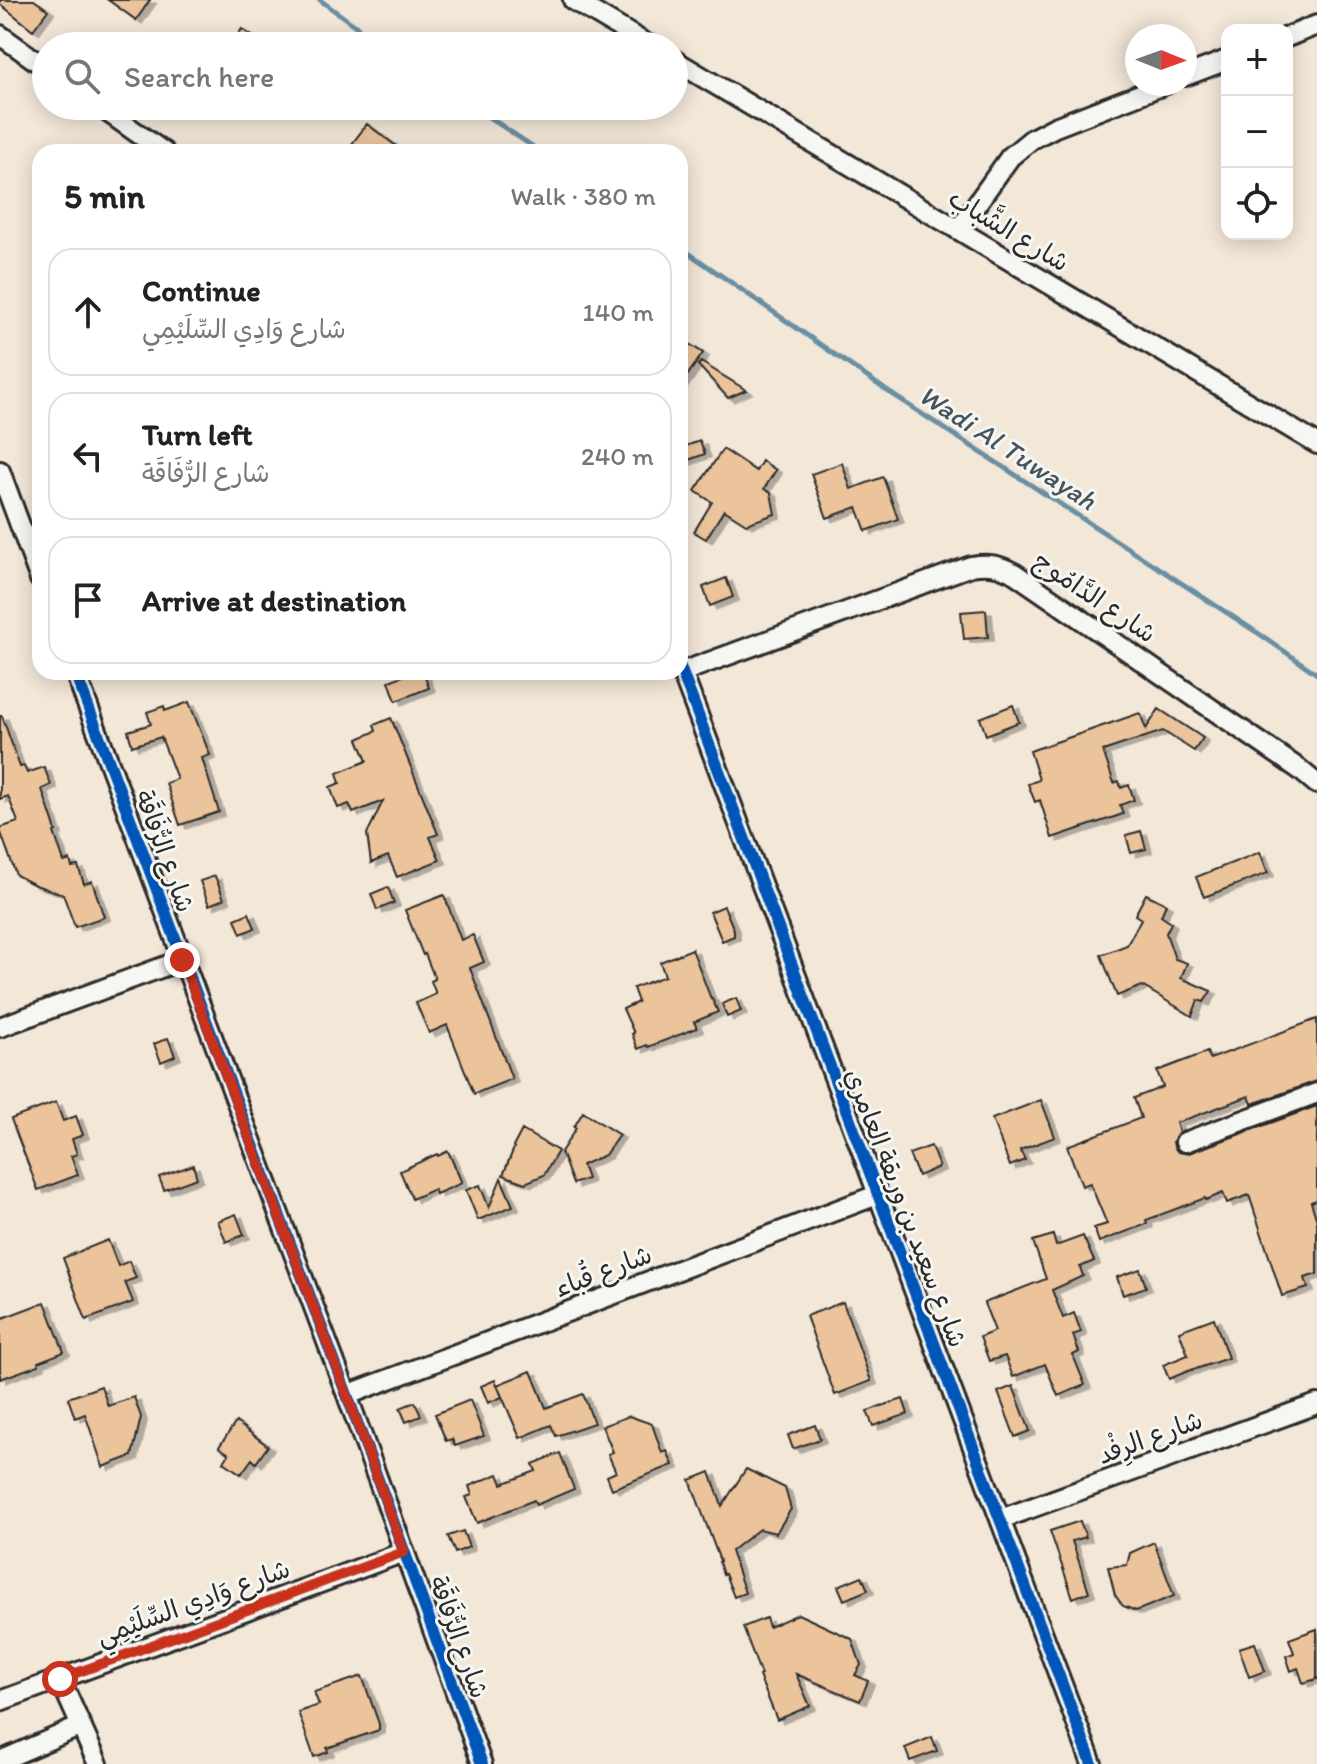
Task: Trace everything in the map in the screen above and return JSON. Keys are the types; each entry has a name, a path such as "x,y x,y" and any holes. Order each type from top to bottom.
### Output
{"street":[{"path":"573,0 627,32"},
{"path":"1293,35 1317,25"},
{"path":"0,35 32,58"},
{"path":"1197,71 1221,62"},
{"name":"شارع الشَّباب","path":"688,68 1317,444"},
{"path":"958,230 999,170 1022,146 1055,127 1135,96"},
{"path":"119,120 153,144"},
{"path":"0,471 32,557"},
{"name":"شارع الدَّامُوج","path":"688,667 971,566 1001,566 1317,784"},
{"name":"شارع الرُّفَاقَة","path":"78,680 482,1764"},
{"name":"شارع سعيد بن وريقة العامري","path":"685,680 1092,1764"},
{"path":"0,1027 182,960"},
{"path":"1185,1142 1317,1093"},
{"name":"شارع قُباء","path":"347,1395 877,1195"},
{"name":"شارع الرِفْد","path":"1001,1519 1317,1404"},
{"name":"شارع وَادِي السِّلَيْمِي","path":"0,1701 404,1552"},
{"path":"60,1679 98,1764"},
{"path":"0,1761 81,1726"}],"building":[{"path":"0,0 34,0 48,10 33,30 0,4"},
{"path":"108,0 150,0 136,20"},
{"path":"367,124 393,144 352,144"},
{"path":"688,343 703,353 688,375"},
{"path":"701,362 746,390 728,398 698,365"},
{"path":"700,441 705,454 688,460 688,445"},
{"path":"723,449 756,471 762,461 776,470 764,489 771,493 775,514 746,524 724,510 706,539 694,532 712,502 695,491"},
{"path":"842,463 851,489 883,477 898,519 866,531 857,507 827,518 811,474"},
{"path":"726,578 733,597 710,606 703,587"},
{"path":"986,610 988,637 964,639 961,612"},
{"path":"426,680 429,688 396,701 389,681"},
{"path":"189,702 210,755 202,758 219,812 180,825 166,783 177,779 161,737 132,746 128,731 151,724 147,712 164,706 165,711"},
{"path":"1013,705 1019,722 986,735 980,718"},
{"path":"1159,709 1203,738 1194,751 1163,731 1103,751 1114,783 1119,781 1121,788 1129,785 1134,800 1120,805 1123,814 1052,838 1040,800 1035,802 1028,784 1039,780 1030,751 1140,713 1146,729"},
{"path":"0,716 20,767 24,766 27,773 44,767 51,785 42,789 64,862 70,860 72,867 78,866 84,884 92,881 104,917 75,927 63,894 16,875 0,830 18,822 8,796 0,799"},
{"path":"391,718 438,834 430,837 440,860 397,877 388,856 371,863 367,834 383,801 353,813 349,804 338,808 330,787 340,783 337,773 367,761 358,739 376,731 374,725"},
{"path":"1141,831 1146,849 1131,853 1126,835"},
{"path":"1260,852 1268,873 1204,897 1196,877"},
{"path":"215,876 224,899 209,905 200,881"},
{"path":"388,887 394,903 377,910 371,894"},
{"path":"1146,894 1166,904 1161,916 1171,923 1166,933 1175,959 1187,963 1181,978 1211,991 1204,1002 1198,1000 1192,1016 1142,986 1117,996 1101,955 1127,945 1141,919 1135,915"},
{"path":"444,895 461,940 473,935 484,962 470,968 512,1079 474,1094 447,1025 429,1033 416,1003 436,994 431,981 435,979 405,910"},
{"path":"724,906 734,936 722,941 710,912"},
{"path":"249,913 255,928 241,934 235,919"},
{"path":"692,949 718,1012 694,1022 697,1028 638,1049 623,1009 638,1002 633,988 665,976 660,962"},
{"path":"736,998 741,1011 727,1017 722,1004"},
{"path":"1317,1019 1317,1081 1252,1104 1249,1096 1176,1123 1179,1132 1173,1141 1178,1152 1189,1153 1317,1106 1317,1200 1311,1202 1317,1221 1317,1274 1305,1278 1308,1288 1282,1296 1249,1195 1227,1203 1223,1193 1205,1198 1099,1242 1094,1228 1107,1224 1090,1183 1082,1186 1067,1146 1141,1118 1134,1098 1163,1087 1157,1071 1207,1052 1210,1059"},
{"path":"168,1038 175,1056 161,1062 154,1044"},
{"path":"1041,1100 1055,1137 1020,1150 1025,1160 1010,1166 992,1119"},
{"path":"56,1102 63,1121 76,1116 83,1135 72,1139 77,1154 71,1156 78,1175 38,1190 11,1119"},
{"path":"583,1112 619,1135 605,1155 582,1165 587,1179 573,1184 561,1152"},
{"path":"522,1130 558,1151 544,1175 525,1183 503,1175"},
{"path":"931,1146 939,1167 918,1176 909,1154"},
{"path":"448,1151 462,1183 436,1194 434,1189 412,1199 400,1171"},
{"path":"193,1165 197,1178 164,1190 159,1177"},
{"path":"501,1178 513,1206 478,1220 466,1190 480,1185 489,1208"},
{"path":"236,1214 244,1235 226,1242 218,1221"},
{"path":"1053,1235 1056,1246 1083,1236 1094,1261 1080,1267 1083,1276 1052,1290 1063,1318 1074,1313 1081,1332 1073,1335 1079,1352 1073,1355 1085,1385 1058,1396 1045,1364 1013,1377 1005,1356 989,1361 980,1337 995,1331 984,1303 1046,1279 1033,1241"},
{"path":"108,1240 118,1266 129,1261 136,1278 125,1282 133,1302 86,1320 63,1258"},
{"path":"1140,1269 1146,1287 1123,1295 1117,1277"},
{"path":"45,1302 64,1352 0,1379 0,1319"},
{"path":"843,1302 871,1381 835,1395 806,1316"},
{"path":"1214,1318 1228,1358 1169,1379 1163,1365 1188,1355 1179,1331"},
{"path":"531,1371 546,1408 583,1394 594,1423 556,1436 551,1425 520,1438 497,1385"},
{"path":"495,1380 502,1397 488,1403 481,1386"},
{"path":"101,1386 108,1406 134,1397 141,1417 132,1456 103,1467 85,1414 75,1418 68,1398"},
{"path":"1013,1386 1030,1431 1015,1437 998,1392"},
{"path":"903,1399 908,1414 873,1426 867,1411"},
{"path":"470,1400 484,1436 455,1446 452,1439 446,1441 435,1414"},
{"path":"415,1402 421,1416 406,1422 400,1408"},
{"path":"629,1416 652,1424 662,1453 667,1451 673,1465 612,1489 607,1476 616,1472 608,1454 613,1452 602,1426"},
{"path":"236,1422 268,1446 256,1463 252,1459 241,1474 224,1462 229,1454 219,1447"},
{"path":"815,1425 820,1439 793,1449 788,1435"},
{"path":"560,1453 574,1489 536,1505 534,1500 477,1523 466,1497 472,1495 469,1486 498,1474 502,1484 536,1471 533,1464"},
{"path":"746,1469 785,1488 791,1509 776,1533 759,1529 731,1551 745,1593 734,1597 723,1575 690,1480 710,1472 722,1506"},
{"path":"1080,1521 1086,1537 1072,1541 1089,1592 1073,1598 1050,1531"},
{"path":"463,1531 469,1547 455,1553 448,1536"},
{"path":"1154,1542 1174,1596 1136,1611 1123,1606 1115,1595 1108,1567 1127,1565 1130,1553"},
{"path":"862,1576 868,1590 844,1600 838,1586"},
{"path":"798,1614 852,1639 861,1665 855,1675 868,1681 860,1701 796,1674 810,1706 777,1720 743,1627 766,1618 769,1627"},
{"path":"1317,1629 1317,1679 1303,1683 1298,1668 1291,1671 1286,1656 1294,1653 1289,1639"},
{"path":"1255,1643 1265,1671 1249,1677 1239,1648"},
{"path":"362,1676 379,1730 327,1748 328,1752 314,1757 298,1712 319,1705 314,1692"},
{"path":"932,1737 937,1751 910,1761 905,1748"}],"waterway":[{"name":"Wadi Al Tuwayah","path":"320,0 364,32"},
{"name":"Wadi Al Tuwayah","path":"493,120 529,144"},
{"name":"Wadi Al Tuwayah","path":"688,253 893,395 1317,674"}],"cycle path":[{"path":"78,680 482,1764"},
{"path":"685,680 1092,1764"}],"route":[{"path":"60,1679 404,1552 182,960"}]}
